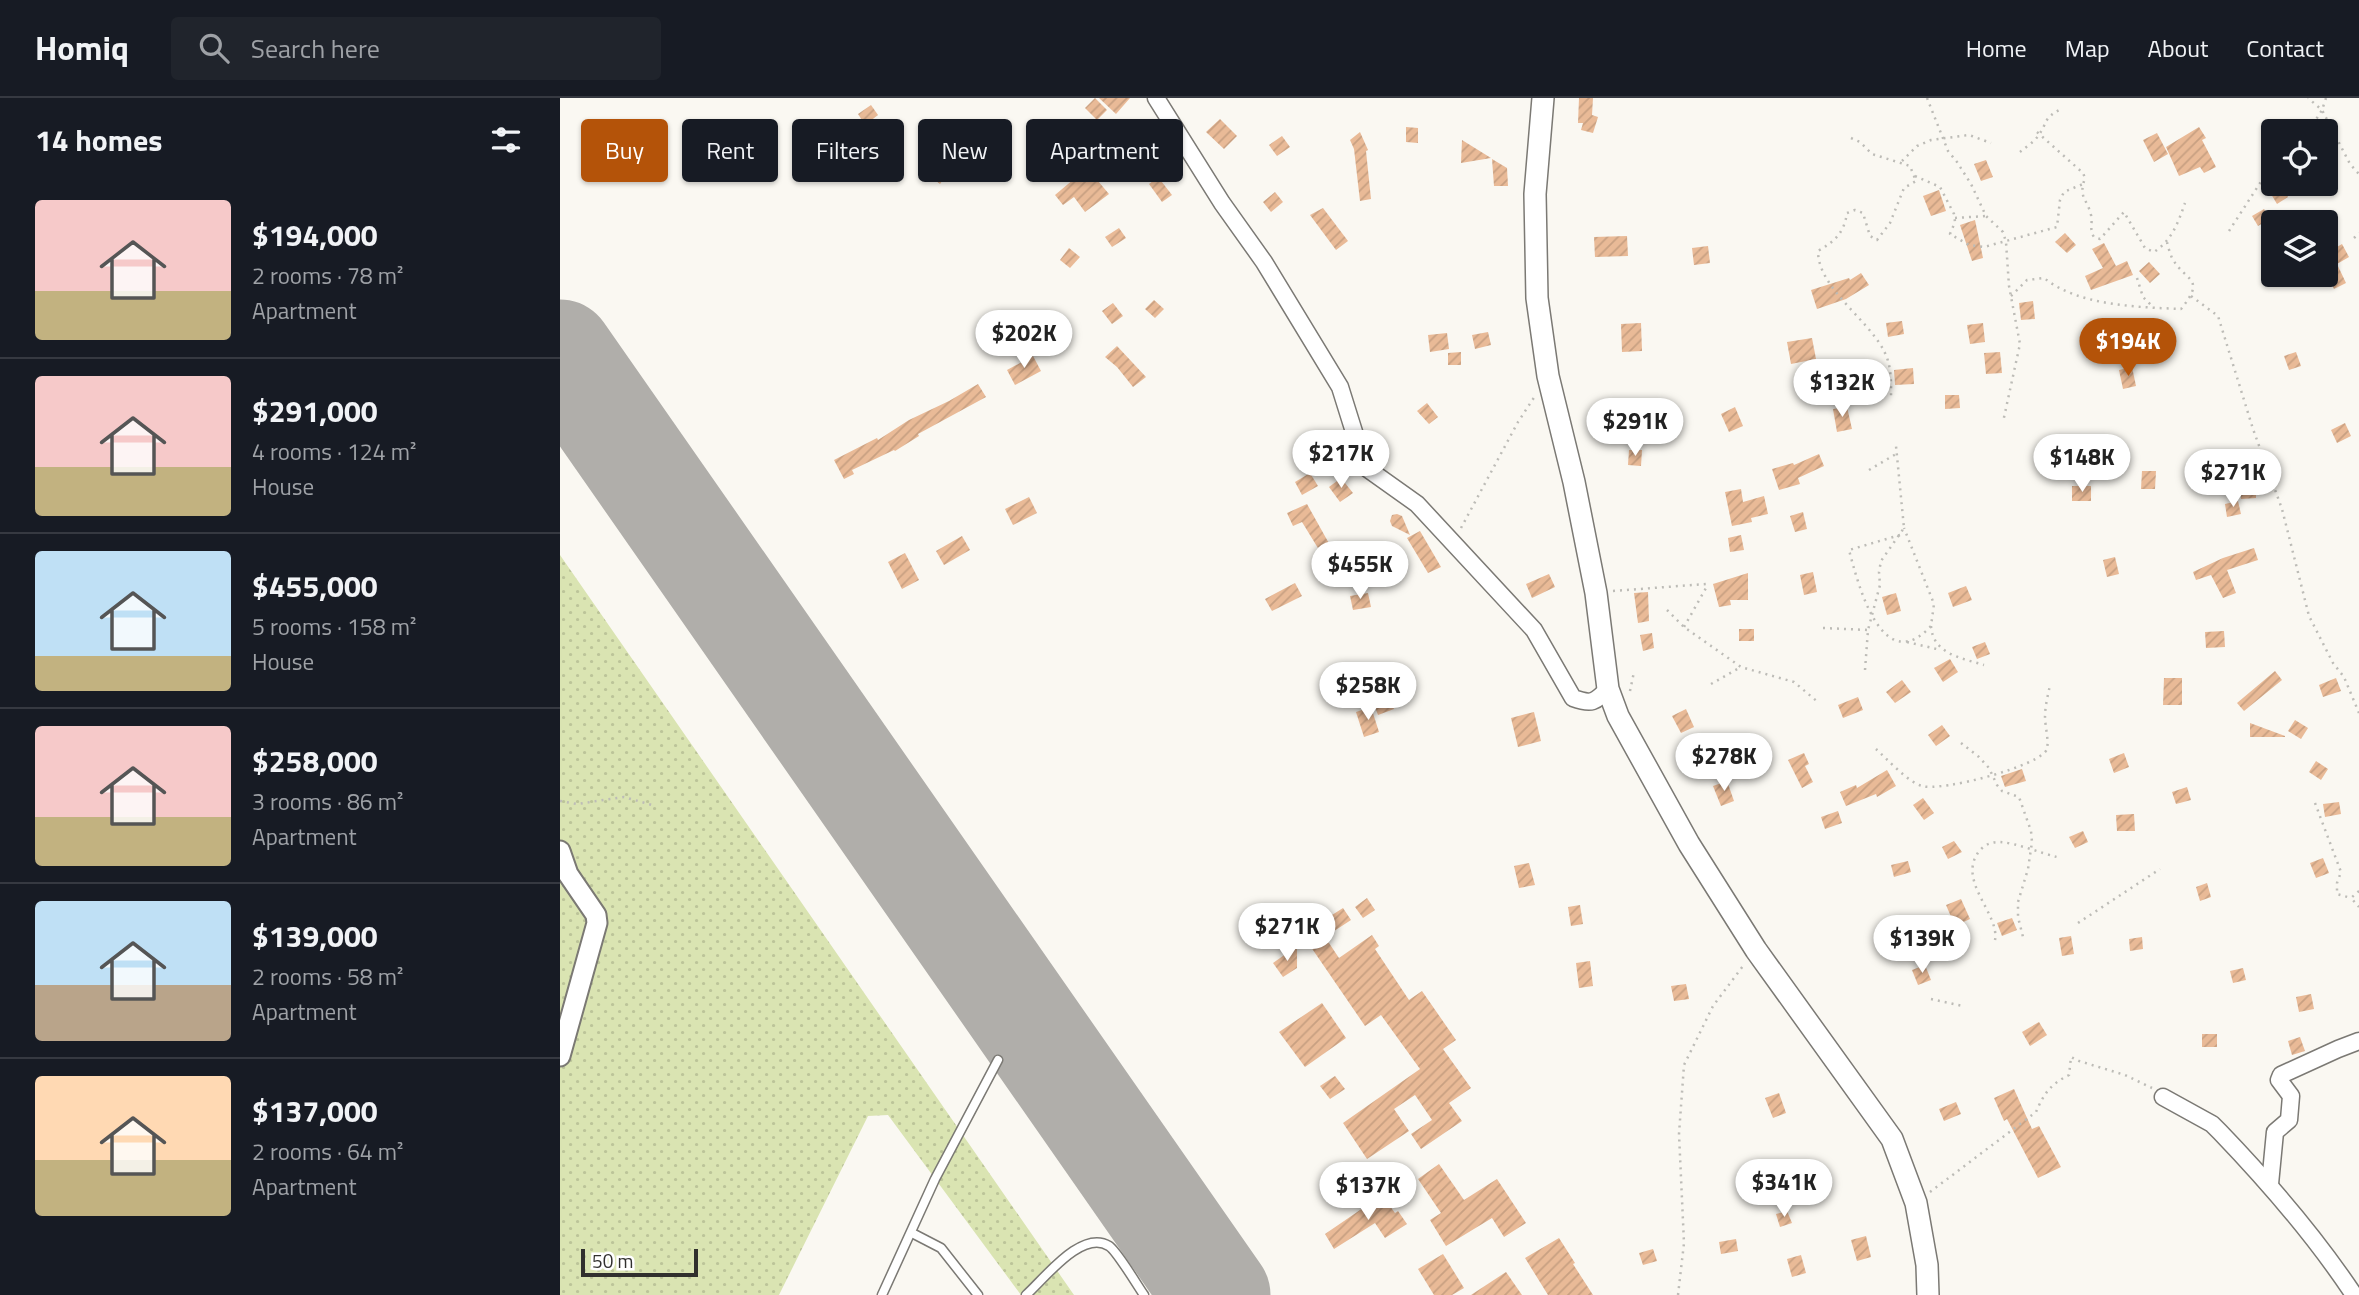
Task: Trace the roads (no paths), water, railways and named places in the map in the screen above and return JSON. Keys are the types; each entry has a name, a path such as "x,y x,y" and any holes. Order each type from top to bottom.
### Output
{"main road":[{"path":"1543,98 1535,194 1536,287 1548,376 1574,482 1596,593 1608,689 1618,716 1689,844 1756,950 1892,1139 1916,1203 1927,1265 1928,1295"}],"street":[{"path":"1156,98 1222,203 1279,285 1340,387 1365,467 1410,498 1534,630 1573,698 1584,702 1595,701 1608,689"},
{"path":"560,851 568,874 596,915 597,923 560,1056"},
{"path":"2270,1184 2274,1132 2289,1120 2291,1096 2280,1080 2281,1075 2359,1041"},
{"path":"2163,1097 2216,1128 2270,1184 2329,1257 2354,1295"}],"lane":[{"path":"882,1295 935,1179 998,1060"},
{"path":"912,1233 941,1248 978,1295"},
{"path":"1026,1295 1080,1245 1094,1241 1111,1246 1144,1295"}]}
